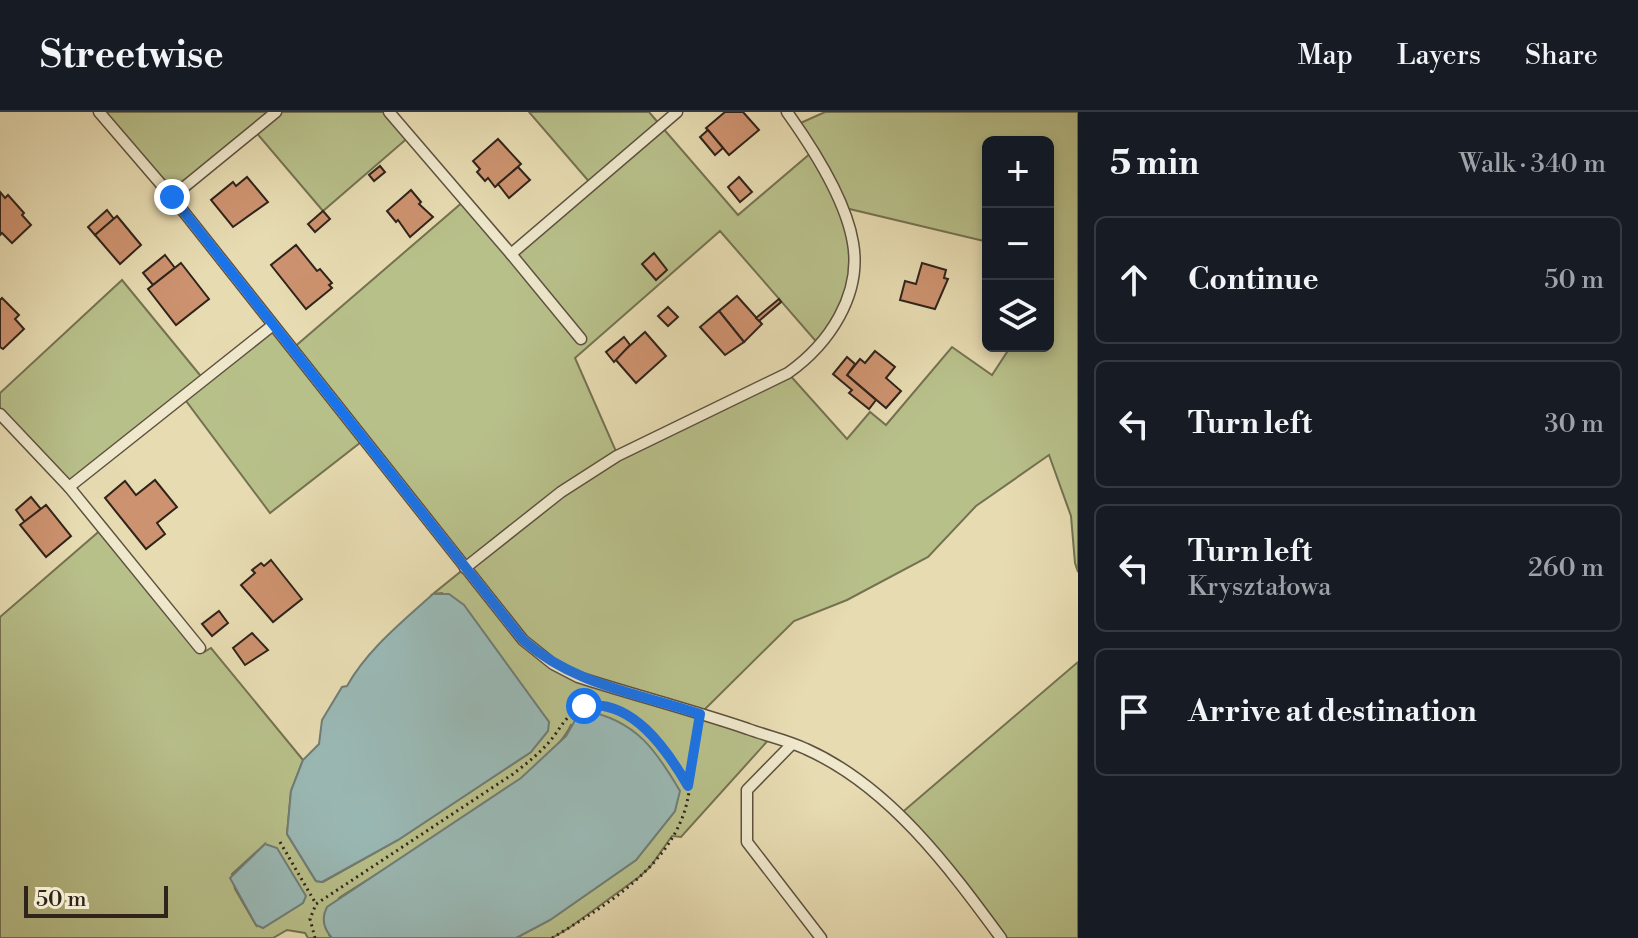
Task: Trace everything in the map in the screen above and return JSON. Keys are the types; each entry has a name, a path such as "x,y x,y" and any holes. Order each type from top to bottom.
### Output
{"lane":[{"path":"99,112 172,197 523,640 553,664 578,677 806,749 851,775 899,815 946,866 1001,938"},
{"path":"172,197 276,112"},
{"path":"389,112 581,339"},
{"path":"511,254 677,112"},
{"path":"465,568 561,492 631,449 788,373 828,335 849,292 854,245 826,177 787,112"},
{"path":"69,487 273,325"},
{"path":"0,414 69,487 200,648"},
{"path":"792,744 747,790 747,842 821,938"}],"path":[{"path":"315,938 310,919 316,904 524,766 552,740 569,716 584,706 604,707 631,718 656,740 688,786"},
{"path":"552,938 600,907 650,867 672,836 683,816 700,714"},
{"path":"280,842 316,904"}],"green space":[{"path":"99,112 389,112 410,136 323,211 254,130 172,197"},
{"path":"529,112 649,112 738,215 812,152 796,125 825,112 1078,112 1078,572 1071,516 1049,455 976,506 928,557 847,600 794,621 701,713 772,736 681,837 672,836 650,867 552,938 516,938 550,920 636,860 675,811 571,725 556,746 532,770 501,794 339,898 329,935 332,938 308,938 305,933 287,930 273,938 0,938 0,617 103,528 204,652 211,648 303,760 291,791 287,834 316,881 323,882 398,840 531,752 549,722 506,665 442,593 433,594 465,568 365,439 270,513 183,397 69,487 0,414 0,393 122,280 204,380 273,325 292,349 464,201 511,253 592,185","holes":["982,136 1054,136 1054,352 1007,352 992,375 952,347 886,425 870,412 847,439 788,373 618,456 575,358 720,231 820,346 849,292 854,245 841,207 982,241","265,844 256,925 235,889 232,874"]},
{"path":"1078,662 1078,938 1001,938 899,815"}],"water":[{"path":"433,594 449,594 464,605 549,722 548,731 531,752 398,840 322,882 316,881 287,834 291,791 303,760 319,744 322,720 342,687 347,686 386,637"},
{"path":"587,711 619,722 643,739 680,791 675,811 636,860 550,920 516,938 332,938 324,923 327,907 521,778 566,736 577,717"},
{"path":"265,844 277,848 306,896 303,903 263,928 256,925 230,878"}],"building":[{"path":"725,112 743,112 759,130 729,155 706,128"},
{"path":"708,130 723,148 715,155 700,137"},
{"path":"498,139 521,164 495,187 488,178 485,181 477,172 480,169 473,161"},
{"path":"380,166 385,172 374,181 369,175"},
{"path":"518,167 530,180 509,198 498,184"},
{"path":"247,177 268,202 233,227 211,200 233,182 236,186"},
{"path":"739,177 752,192 740,202 728,187"},
{"path":"411,190 421,202 419,204 433,217 410,237 387,211"},
{"path":"0,192 5,198 8,195 31,225 12,243 2,233 0,235"},
{"path":"107,210 114,219 95,235 88,227"},
{"path":"323,211 330,219 315,232 308,224"},
{"path":"117,216 141,245 120,264 95,235"},
{"path":"296,245 317,271 320,269 332,283 329,285 332,288 306,309 271,265"},
{"path":"654,253 667,270 656,280 642,264"},
{"path":"165,255 175,268 153,285 143,273"},
{"path":"181,263 209,299 176,325 148,289"},
{"path":"922,263 946,270 944,278 948,279 935,309 900,300 905,281 916,284"},
{"path":"737,296 762,324 744,342 719,311"},
{"path":"2,298 19,315 15,319 24,329 3,349 0,347"},
{"path":"779,299 781,302 759,321 756,318"},
{"path":"668,307 678,317 668,326 658,316"},
{"path":"719,311 744,342 725,355 700,327"},
{"path":"645,332 666,356 636,383 615,359"},
{"path":"624,337 630,345 614,362 606,352"},
{"path":"875,351 895,367 886,378 901,391 886,408 847,375 860,359 865,363"},
{"path":"847,357 855,364 847,375 876,400 869,409 849,393 852,390 833,374"},
{"path":"155,480 177,507 157,523 165,534 146,549 105,498 125,481 136,495"},
{"path":"31,497 41,509 25,522 16,510"},
{"path":"46,505 71,536 46,557 20,525"},
{"path":"271,560 302,599 273,622 241,585 255,573 252,570"},
{"path":"219,611 228,623 212,636 202,624"},
{"path":"252,633 268,650 245,665 233,648"}],"route":[{"path":"172,197 523,640 553,664 578,677 700,714 688,786 656,740 631,718 616,710 584,706"}]}
